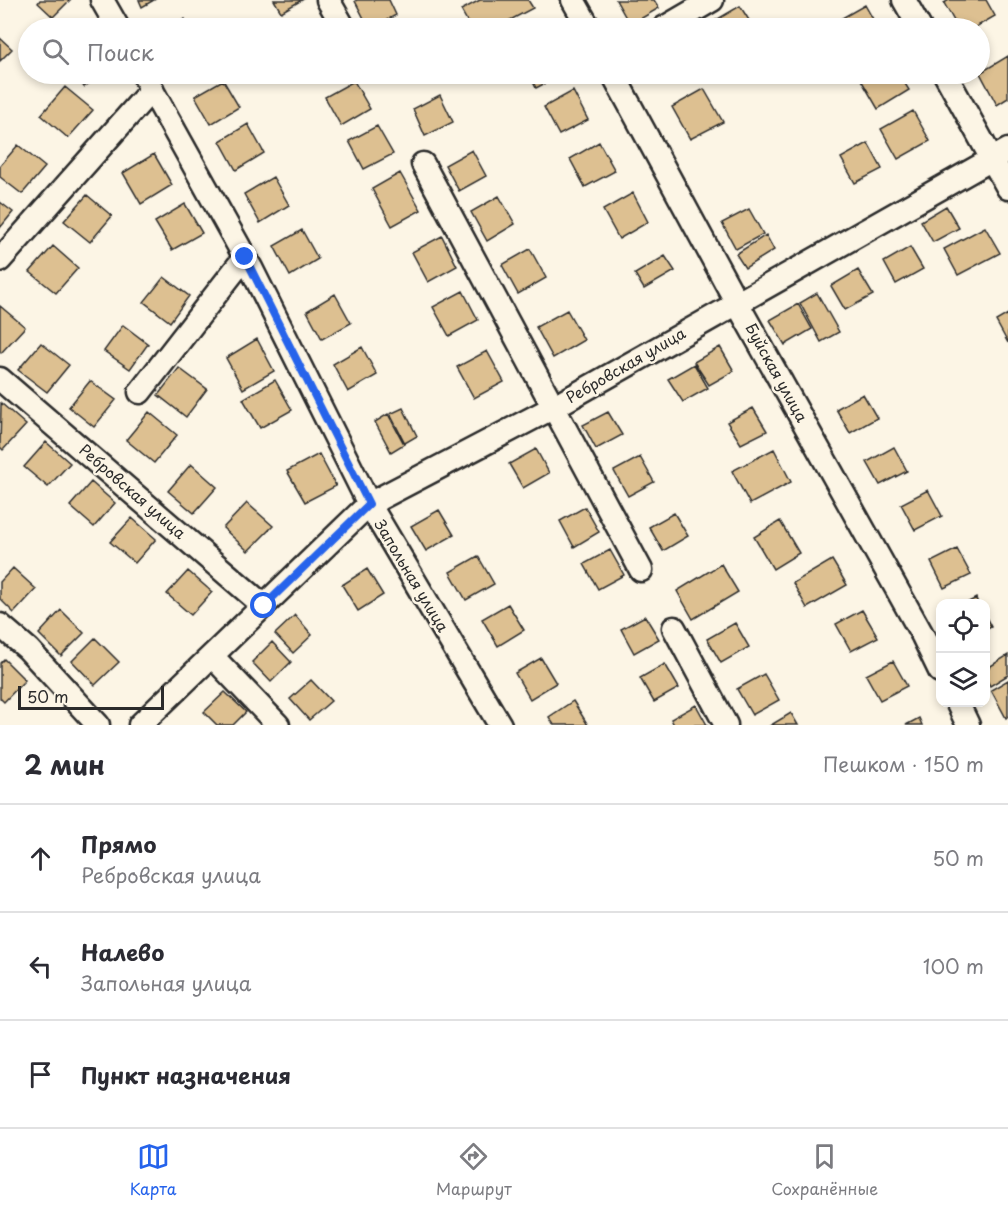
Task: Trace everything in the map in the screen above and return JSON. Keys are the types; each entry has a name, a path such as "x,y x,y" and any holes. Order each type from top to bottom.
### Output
{"street":[{"path":"102,0 112,18"},
{"path":"328,0 338,18"},
{"path":"573,0 583,18"},
{"path":"681,18 711,0"},
{"path":"904,0 914,18"},
{"path":"0,260 146,84"},
{"name":"Запольная улица","path":"150,84 245,257 369,504 500,725"},
{"name":"Буйская улица","path":"618,84 936,663"},
{"path":"952,84 1000,155 1008,188"},
{"name":"Ребровская улица","path":"140,725 369,504 554,407 1000,155"},
{"path":"423,164 641,570"},
{"path":"140,392 245,257"},
{"name":"Ребровская улица","path":"0,379 264,606"},
{"path":"0,625 28,649 98,725"},
{"path":"674,628 726,725"},
{"path":"212,656 278,725"},
{"path":"959,707 968,725"}],"building":[{"path":"40,0 70,0 53,17 38,3"},
{"path":"139,0 154,0 142,7"},
{"path":"274,0 302,0 281,12"},
{"path":"389,0 396,15 390,18 364,18 355,1"},
{"path":"480,0 528,0 533,8 514,18 465,18 461,10"},
{"path":"616,0 654,0 659,8 642,18 626,18"},
{"path":"949,0 986,0 995,16 990,19 952,18 944,3"},
{"path":"865,5 872,18 842,18"},
{"path":"740,6 748,18 720,18"},
{"path":"0,38 12,49 0,61"},
{"path":"1008,56 1008,98 997,105 986,84 990,84 990,67"},
{"path":"216,84 225,84 239,107 211,124 195,96"},
{"path":"349,84 356,84 370,109 341,126 325,97"},
{"path":"863,84 905,84 909,90 878,109"},
{"path":"65,87 93,110 68,138 41,115"},
{"path":"704,89 723,122 690,139 672,107"},
{"path":"573,91 588,120 559,135 544,107"},
{"path":"440,95 453,122 425,136 413,109"},
{"path":"913,111 930,141 898,159 881,129"},
{"path":"248,124 264,153 236,170 220,141"},
{"path":"377,126 393,154 364,169 349,141"},
{"path":"599,142 615,171 585,187 570,159"},
{"path":"868,143 882,169 855,183 841,158"},
{"path":"18,145 45,167 22,194 0,177 0,166"},
{"path":"472,150 486,176 459,191 445,165"},
{"path":"154,154 172,185 141,204 123,173"},
{"path":"400,173 421,210 392,226 372,189"},
{"path":"273,177 289,205 260,223 244,194"},
{"path":"633,193 648,222 619,239 603,210"},
{"path":"87,195 112,216 90,242 64,221"},
{"path":"499,196 515,224 487,241 471,212"},
{"path":"0,202 13,212 0,228"},
{"path":"185,204 202,233 172,250 155,222"},
{"path":"946,206 959,228 933,242 921,221"},
{"path":"749,209 763,234 736,249 722,223"},
{"path":"985,227 1000,253 958,275 944,249"},
{"path":"302,230 318,259 290,276 274,246"},
{"path":"766,235 774,250 745,268 736,254"},
{"path":"442,236 457,266 428,282 412,252"},
{"path":"53,246 78,268 56,293 30,272"},
{"path":"910,247 923,269 896,284 884,262"},
{"path":"530,249 546,278 518,294 502,265"},
{"path":"665,256 675,271 644,289 635,274"},
{"path":"858,270 873,295 845,310 831,286"},
{"path":"164,277 189,296 170,322 144,302"},
{"path":"463,291 478,320 449,336 433,307"},
{"path":"817,293 839,332 821,342 800,303"},
{"path":"335,294 351,323 322,339 307,311"},
{"path":"798,304 812,329 785,345 770,320"},
{"path":"0,306 25,327 1,353 0,352"},
{"path":"567,310 584,340 553,358 536,327"},
{"path":"1008,314 1008,343 996,321"},
{"path":"123,325 148,344 130,369 104,351"},
{"path":"257,339 274,371 243,389 226,358"},
{"path":"41,343 69,365 47,392 18,370"},
{"path":"362,347 377,375 348,392 333,364"},
{"path":"720,347 734,371 709,385 694,362"},
{"path":"487,351 504,382 474,398 457,367"},
{"path":"694,364 708,388 683,402 668,379"},
{"path":"179,368 207,389 186,417 158,395"},
{"path":"275,380 292,410 260,428 243,399"},
{"path":"90,381 116,400 94,427 69,407"},
{"path":"863,394 877,418 850,433 836,409"},
{"path":"1,403 26,425 3,450 0,447"},
{"path":"403,408 417,436 405,443 390,414"},
{"path":"753,408 767,431 741,444 727,422"},
{"path":"149,412 177,435 154,463 126,440"},
{"path":"608,412 622,435 596,449 583,425"},
{"path":"388,414 404,444 391,452 375,422"},
{"path":"46,442 70,463 48,487 24,467"},
{"path":"894,447 907,471 880,485 867,462"},
{"path":"536,449 549,473 523,488 509,464"},
{"path":"774,449 791,482 750,504 732,471"},
{"path":"319,454 336,486 305,502 287,471"},
{"path":"640,457 654,482 628,496 614,471"},
{"path":"191,464 217,487 194,513 168,491"},
{"path":"91,482 115,503 94,527 70,506"},
{"path":"928,490 942,516 915,530 901,504"},
{"path":"247,503 273,526 248,551 223,528"},
{"path":"585,507 599,532 574,547 560,521"},
{"path":"439,510 454,535 426,551 411,526"},
{"path":"674,513 688,536 663,551 649,527"},
{"path":"132,518 156,539 135,563 110,542"},
{"path":"780,521 799,553 773,569 754,537"},
{"path":"957,549 971,575 944,588 931,562"},
{"path":"610,550 624,575 598,589 584,564"},
{"path":"478,556 494,584 466,600 450,572"},
{"path":"832,560 847,585 807,608 793,583"},
{"path":"721,564 738,592 693,619 677,591"},
{"path":"13,568 36,589 14,613 0,599 0,582"},
{"path":"367,569 383,595 358,611 342,585"},
{"path":"188,571 212,592 191,615 167,594"},
{"path":"508,604 524,630 498,646 482,619"},
{"path":"61,610 84,633 61,656 39,634"},
{"path":"862,610 878,637 851,651 836,624"},
{"path":"295,615 312,635 293,653 275,634"},
{"path":"645,616 659,639 634,653 621,629"},
{"path":"735,623 749,647 721,663 707,639"},
{"path":"95,638 119,662 95,685 72,661"},
{"path":"272,642 291,662 271,682 252,662"},
{"path":"1008,655 1008,675 990,686 990,666"},
{"path":"541,658 556,683 530,699 515,673"},
{"path":"4,659 25,680 4,702 0,698 0,663"},
{"path":"893,661 907,686 880,700 866,675"},
{"path":"665,664 679,688 654,702 640,678"},
{"path":"764,674 779,700 752,715 737,689"},
{"path":"311,680 331,701 309,720 290,699"},
{"path":"1008,680 1008,716 1006,718 991,690"},
{"path":"225,692 246,712 233,725 217,725 204,712"},
{"path":"573,701 588,725 554,725 549,717"},
{"path":"696,705 707,725 674,725 671,719"},
{"path":"791,713 798,725 771,725"},
{"path":"919,718 922,725 906,725"}],"route":[{"path":"245,257 369,504 264,606"}]}
